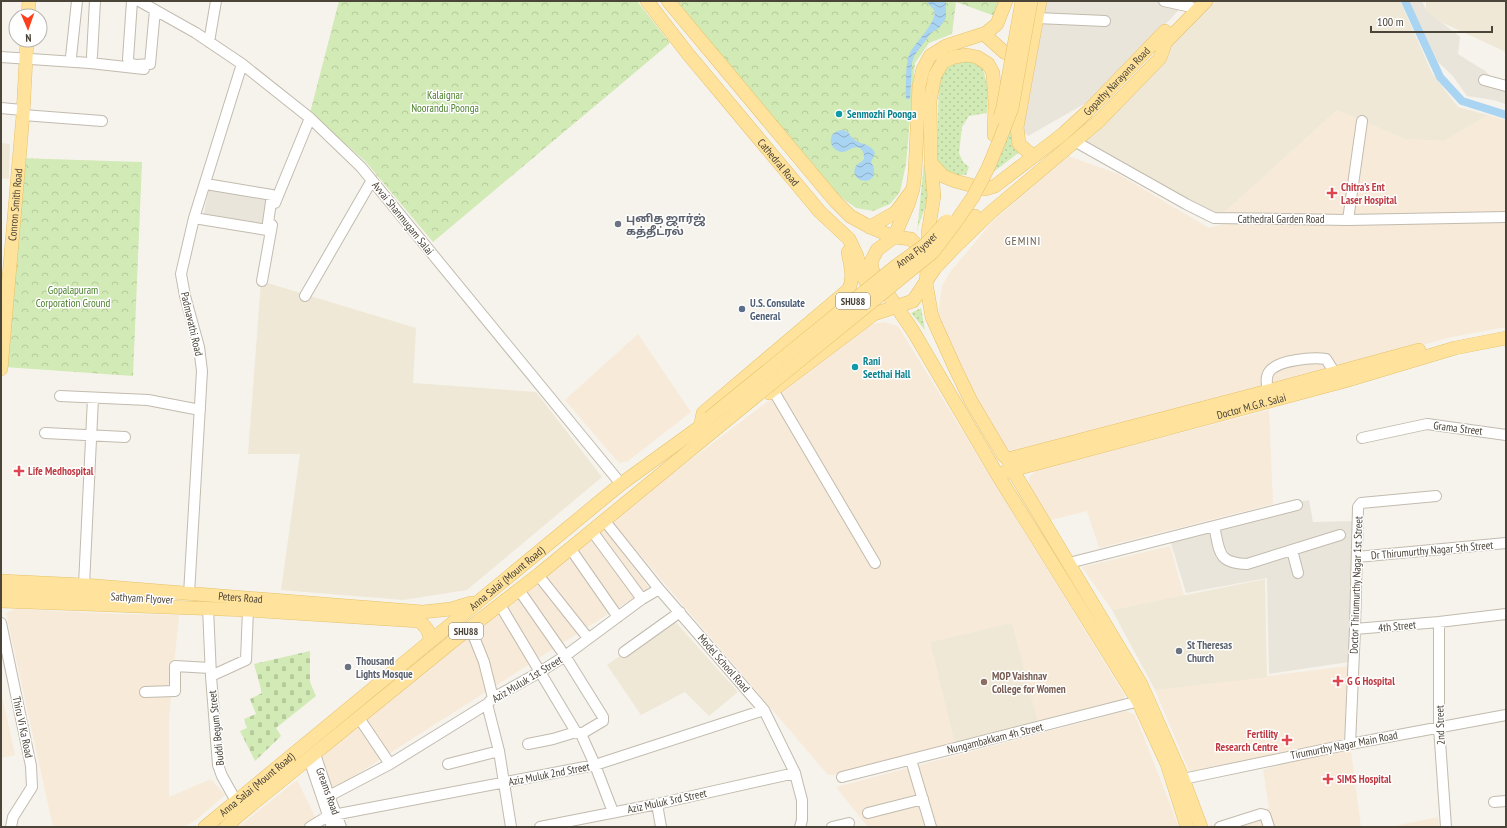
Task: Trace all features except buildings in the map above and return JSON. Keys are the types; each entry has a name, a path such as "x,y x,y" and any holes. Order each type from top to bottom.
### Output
{"main road":[{"name":"Cathedral Road","path":"647,1 688,54 822,214 848,239 857,256 862,274 879,312"},
{"name":"Cathedral Road","path":"668,1 835,201 850,216 894,237 911,239 930,254"},
{"path":"1006,1 997,24 984,34 946,46 930,56 923,69 919,86 915,172 912,189 908,205 894,237 877,250 871,262 873,272 905,319 997,474 1104,644 1143,700 1181,775 1201,827"},
{"name":"Anna Flyover","path":"708,427 896,266 925,245 947,222 966,195 981,168 994,135 1003,107 1022,1"},
{"name":"Anna Flyover","path":"930,254 955,223 973,197 988,168 1003,133 1012,108 1032,1"},
{"path":"1033,156 1019,144 1017,127 1040,1"},
{"name":"Anna Flyover","path":"708,427 930,254 1082,127 1105,106 1206,1"},
{"name":"Gopathy Narayana Road","path":"931,163 943,176 954,181 985,188 995,186 1063,134 1087,112 1154,42 1193,4"},
{"path":"984,34 1004,52 1028,63"},
{"path":"822,214 848,251 852,284 848,290 822,314 703,413 708,427 721,432 773,390 879,312 913,302 935,268 990,213 1076,142 1099,121 1160,58 1166,42"},
{"name":"Conron Smith Road","path":"1,369 2,328 27,48"},
{"path":"994,135 995,102 993,73 988,64 977,57 967,55 954,57 943,62 934,75 930,100 931,163 934,196 928,233 930,254 926,283 932,317 971,401 1141,684 1143,700 1167,764 1186,827"},
{"path":"870,226 896,212 912,189"},
{"path":"852,284 879,312 905,319"},
{"name":"Doctor M.G.R. Salai","path":"997,474 1010,464 1268,391 1450,341 1506,330"},
{"name":"Doctor M.G.R. Salai","path":"1010,464 1345,381 1450,350 1506,338"},
{"name":"Anna Salai (Mount Road)","path":"205,827 621,484 708,427"},
{"name":"Anna Salai (Mount Road)","path":"226,827 470,627 519,590 592,531 708,427"},
{"name":"Peters Road","path":"1,581 84,585 189,594 284,606 356,612 419,621 430,633 430,641"},
{"name":"Sathyam Flyover","path":"1,590 284,606"},
{"name":"Peters Road","path":"1,601 248,610 284,606"},
{"name":"Peters Road","path":"356,612 424,612 451,609 478,601"},
{"path":"1104,644 1109,632"},
{"path":"1167,764 1181,775"}],"street":[{"path":"71,57 76,1"},
{"path":"92,56 95,1"},
{"path":"132,1 128,59 130,64 150,64 147,4"},
{"path":"209,42 216,1"},
{"path":"1164,1 1193,4"},
{"name":"Avvai Shanmugam Salai","path":"147,4 242,64 287,98 361,167 621,484"},
{"path":"1037,18 1105,21"},
{"path":"1,57 26,58 144,70"},
{"name":"Padmavathi Road","path":"189,594 202,370 199,347 185,296 181,274 194,218 206,184 242,64"},
{"path":"1484,80 1506,86"},
{"path":"1,108 22,112 102,121"},
{"path":"262,281 276,199 310,118"},
{"path":"1348,220 1362,121"},
{"name":"Cathedral Garden Road","path":"1076,142 1186,204 1214,218 1348,220 1506,217"},
{"path":"305,296 372,180"},
{"path":"194,218 268,230 272,195 206,184"},
{"path":"1268,391 1267,378 1269,372 1281,364 1314,357 1326,359 1335,373"},
{"path":"773,390 875,563"},
{"path":"60,396 148,400 200,410"},
{"path":"84,585 94,398"},
{"name":"Grama Street","path":"1362,438 1427,424 1506,435"},
{"path":"44,433 124,437"},
{"name":"Doctor Thirumurthy Nagar 1st Street","path":"1350,744 1359,504 1436,496"},
{"path":"1068,563 1297,505"},
{"name":"Model School Road","path":"604,520 659,589 764,710 795,773 802,800 802,820 800,827"},
{"path":"1214,526 1220,554 1226,560 1234,563 1247,564 1340,535"},
{"path":"592,531 642,599"},
{"name":"Dr Thirumurthy Nagar 5th Street","path":"1357,557 1506,543"},
{"path":"570,548 618,617"},
{"path":"1292,550 1298,573"},
{"path":"538,575 588,638"},
{"name":"Aziz Muluk 1st Street","path":"329,796 390,764 490,701 540,672 565,656 642,599 659,589"},
{"path":"519,590 565,656 603,717 603,721 579,733 528,744"},
{"path":"500,604 540,672 579,733 595,765 613,812"},
{"name":"Buddi Begum Street","path":"208,608 218,765 222,776 236,801"},
{"path":"145,692 175,691 175,666 211,672 246,660 248,610"},
{"path":"624,652 680,612"},
{"name":"4th Street","path":"1355,629 1439,622 1506,614"},
{"name":"2nd Street","path":"1439,622 1439,727 1446,827"},
{"name":"Thiru Vi Ka Road","path":"1,623 31,766 32,787 13,818 11,827"},
{"path":"470,627 484,662 511,827"},
{"name":"Nungambakkam 4h Street","path":"842,777 1143,700"},
{"name":"Aziz Muluk 2nd Street","path":"332,816 595,765 764,710"},
{"name":"Tirumurthy Nagar Main Road","path":"1181,775 1506,715"},
{"path":"359,718 390,764"},
{"path":"448,764 499,751"},
{"name":"Greams Road","path":"312,757 329,796 332,827"},
{"name":"Greams Road","path":"312,757 332,816 341,827"},
{"path":"911,760 931,827"},
{"name":"Aziz Muluk 3rd Street","path":"540,827 658,804 795,773"},
{"path":"868,813 922,799"},
{"path":"1494,802 1506,801"},
{"path":"658,804 661,827"},
{"path":"1220,827 1261,814 1265,814 1269,827"},
{"path":"310,827 332,816"},
{"path":"832,827 849,823"}],"shaded area":[{"path":"1037,1 1187,1 1100,95 1028,136 1022,131"},
{"path":"1211,1 1400,1 1432,73 1458,107 1488,115 1444,141 1405,139 1337,110 1219,217 1084,140"},
{"path":"1409,1 1422,1 1426,10 1460,37 1458,54 1485,71 1506,91 1506,104 1493,100 1467,96 1452,75 1438,62"},
{"path":"1426,1 1506,1 1506,52 1441,22 1426,10"},
{"path":"1337,110 1405,139 1444,141 1488,115 1506,120 1506,212 1219,217"},
{"path":"1,143 10,144 9,179 1,178"},
{"path":"1068,156 1118,174 1209,228 1234,221 1506,220 1506,327 1452,337 1015,454 1004,446 954,359 937,323 942,286 950,272 993,221"},
{"path":"210,184 274,197 267,235 202,222"},
{"path":"261,281 416,328 413,383 536,392 602,477 467,590 403,600 281,590 300,454 248,454"},
{"path":"884,322 898,326 1125,696 1122,701 1038,722 1012,623 930,642 955,744 828,775 613,523 615,517 869,325"},
{"path":"638,334 691,412 628,461 619,463 565,400"},
{"path":"1269,410 1273,504 1099,548 1087,511 1051,520 1029,489 1029,477 1037,470"},
{"path":"1309,500 1313,522 1355,521 1349,662 1269,674 1267,578 1186,593 1170,540 1277,515 1275,506"},
{"path":"606,528 649,588 332,790 321,757"},
{"path":"1170,546 1184,596 1112,610 1082,567"},
{"path":"1265,579 1267,677 1155,690 1112,610"},
{"path":"15,609 179,615 169,718 169,797 211,779 225,795 196,820 184,827 53,827 6,613"},
{"path":"673,619 738,692 709,716 685,692 641,715 607,665"},
{"name":"MOP Vaishnav College for Women","path":"1012,623 1038,722 955,744 930,642"},
{"path":"1348,666 1344,740 1195,773 1189,771 1155,690"},
{"path":"1,691 15,755 1,758"},
{"path":"1126,711 1135,715 1179,827 868,827 836,787"},
{"path":"1350,744 1361,827 1206,827 1269,808 1263,770"},
{"path":"297,780 320,827 238,827"},
{"path":"1438,817 1439,827 1389,827"}],"green space":[{"name":"Kalaignar Noorandu Poonga","path":"339,1 637,1 670,43 433,242 365,161 310,113"},
{"name":"Senmozhi Poonga","path":"677,1 1000,1 995,16 956,2 952,34 929,43 915,63 906,164 900,192 890,204 873,211 856,208 831,190"},
{"path":"970,61 981,66 984,72 988,101 987,113 969,116 962,127 959,153 963,162 969,167 966,175 946,175 937,163 939,77 945,69 952,64"},
{"path":"1010,125 1013,141 1021,151 988,176"},
{"name":"Gopalapuram Corporation Ground","path":"17,158 142,162 133,376 5,367"},
{"path":"927,160 931,191 917,233 924,162"},
{"path":"921,308 925,330 911,313"},
{"path":"310,651 310,682 316,696 276,728 281,736 255,761 240,731 247,728 244,719 256,714 250,699 262,693 254,664"}],"water":[{"path":"926,1 946,1 946,18 939,28 931,33 914,56 912,63 910,99 906,99 908,57 912,49 930,26 935,14 934,10"},
{"path":"843,130 848,132 855,140 873,149 875,153 871,162 874,170 874,176 871,179 866,181 861,180 857,178 855,174 856,166 864,159 864,153 862,150 857,147 842,152 833,147 831,142 832,136 834,133"}],"waterway":[{"path":"1405,1 1440,77 1462,101 1506,115"}],"place":[{"name":"Senmozhi Poonga","path":"839,114"},
{"name":"Chitra's Ent Laser Hospital","path":"1332,193"},
{"name":"புனித ஜார்ஜ் கத்தீட்ரல்","path":"618,224"},
{"name":"U.S. Consulate General","path":"742,309"},
{"name":"Rani Seethai Hall","path":"855,367"},
{"name":"Life Medhospital","path":"19,471"},
{"name":"St Theresas Church","path":"1179,651"},
{"name":"Thousand Lights Mosque","path":"348,667"},
{"name":"G G Hospital","path":"1338,681"},
{"name":"MOP Vaishnav College for Women","path":"984,682"},
{"name":"Fertility Research Centre","path":"1287,740"},
{"name":"SIMS Hospital","path":"1328,779"}],"district":[{"name":"GEMINI","path":"1023,241"}]}
